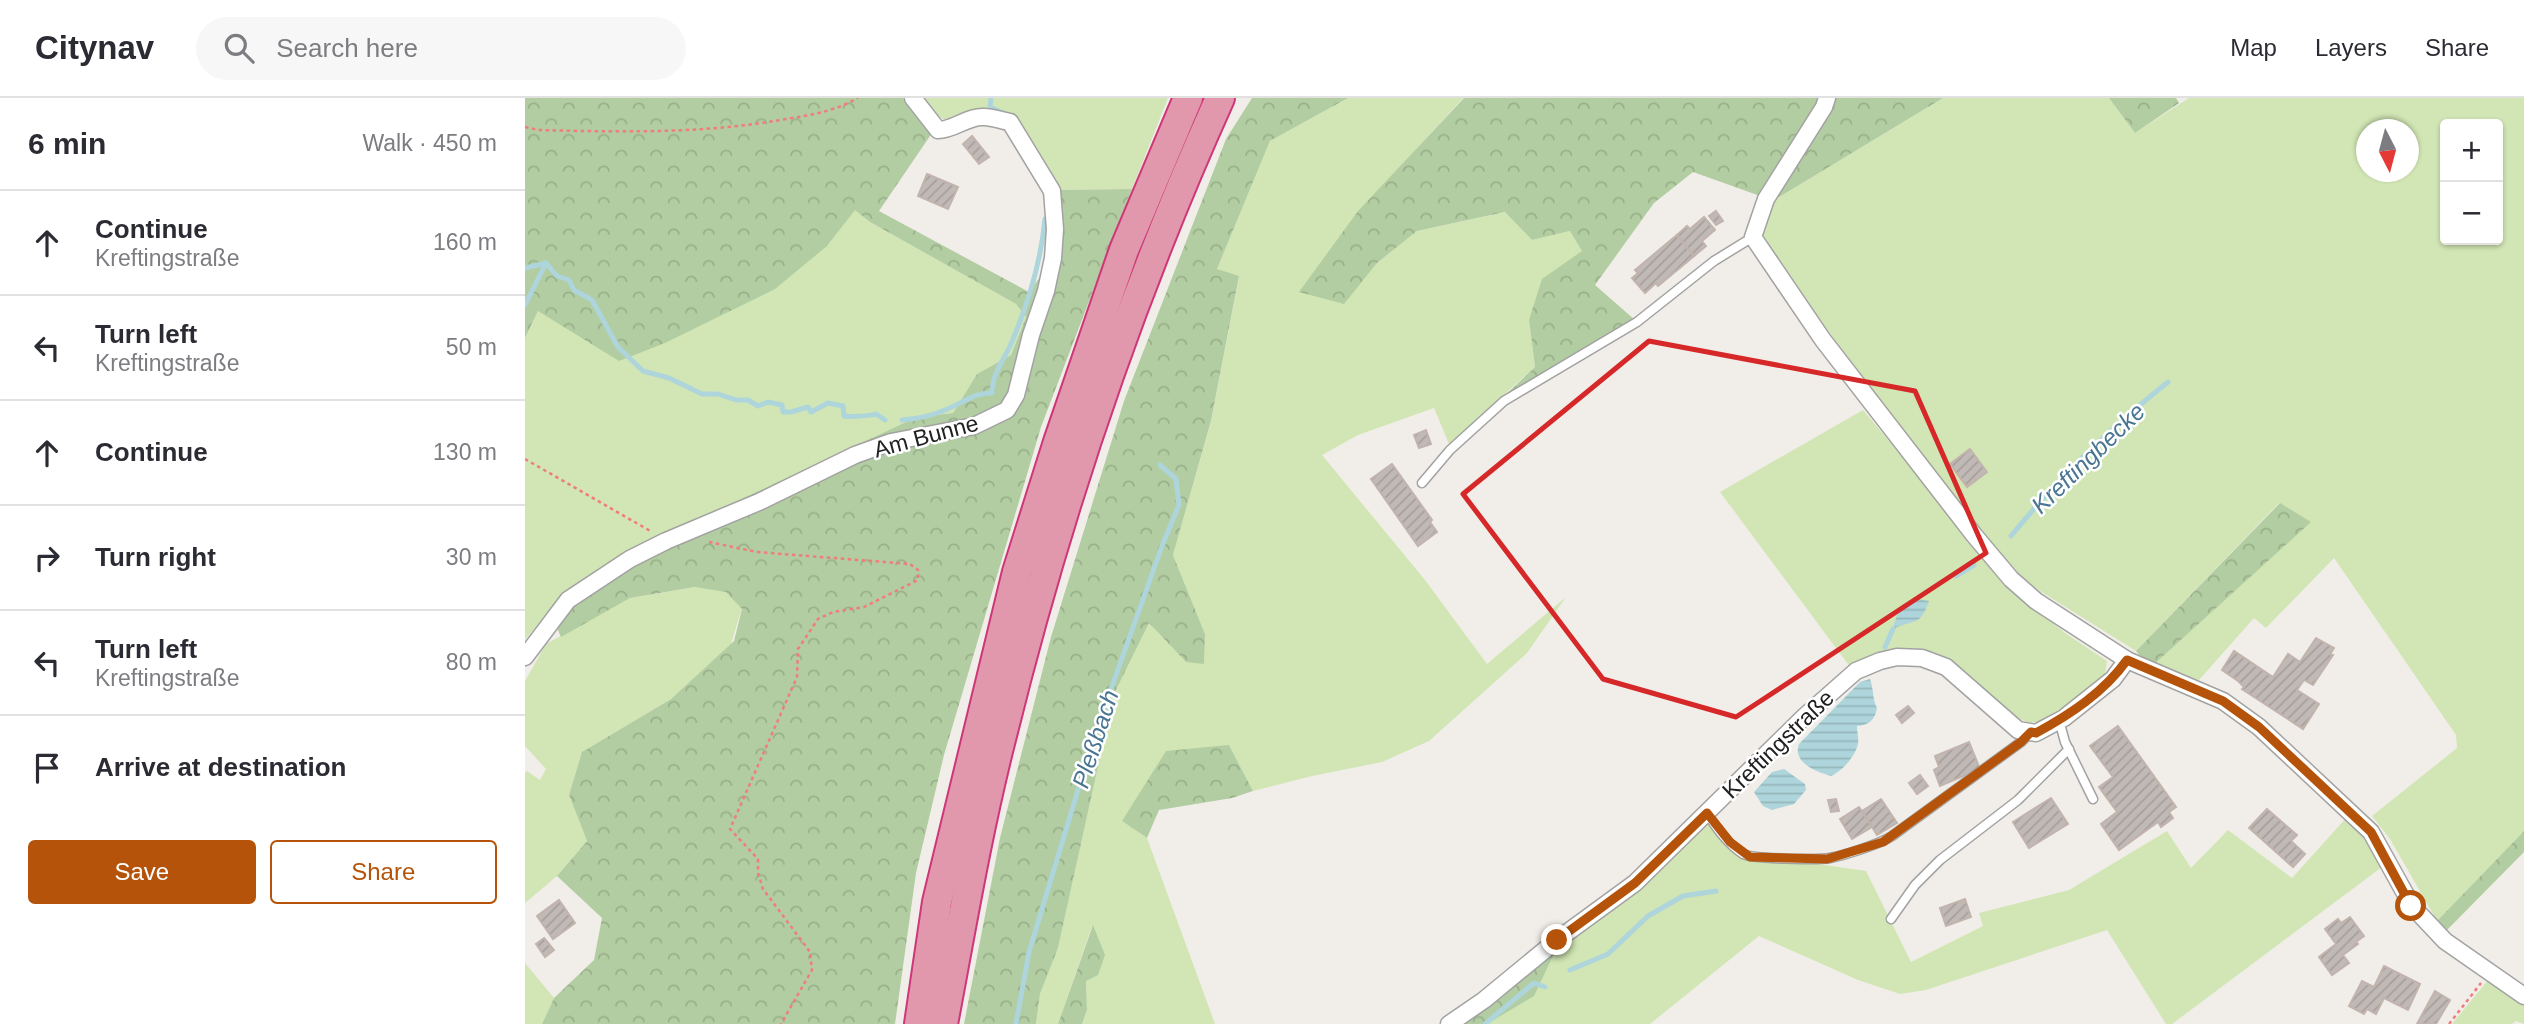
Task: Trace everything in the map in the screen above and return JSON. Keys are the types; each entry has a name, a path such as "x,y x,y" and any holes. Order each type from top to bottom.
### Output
{"highway":[{"path":"919,1024 937,902 1017,572 1124,250 1188,98"},
{"path":"943,1024 1000,740 1037,602 1107,379 1186,174 1220,98"},
{"path":"1186,174 1234,98"}],"street":[{"name":"Am Bunne","path":"525,657 568,600 630,559 761,501 855,455 909,438 974,426 1007,410 1016,395 1053,258 1055,229 1052,191 1010,122 982,117 968,120 957,127 938,130 913,98"},
{"path":"1827,98 1825,107 1766,199 1752,236 1823,340 1974,535 2011,579 2036,601 2127,660 2223,701 2259,727 2371,832 2411,906 2445,941 2524,996"},
{"name":"Kreftingstraße","path":"1449,1024 1635,883 1805,716 1856,671 1897,657 1922,658 1945,667 2018,730 2031,732"},
{"path":"2031,732 2036,733 2059,720 2113,679 2127,660"}],"lane":[{"path":"1422,483 1450,450 1504,401 1637,322 1714,261 1752,236"},
{"path":"2059,720 2069,749 2093,799"},
{"path":"1707,813 1730,842 1750,857 1827,859 1883,842 2031,732"},
{"path":"1891,919 1915,885 1940,860 2018,800 2069,749"}],"path":[{"path":"525,127 538,130 624,132 751,125 828,112 858,98"},
{"path":"525,459 621,512 666,541"},
{"path":"683,534 757,552 910,565 918,570 918,580 896,592 864,607 833,612 818,619 798,649 797,677 730,829 758,859 758,873 763,889 810,952 812,970 781,1024"},
{"path":"2449,1024 2490,973"}],"highlighted area":[{"path":"1649,341 1915,391 1986,553 1736,717 1603,679 1463,494"}],"green space":[{"path":"525,98 903,98 932,133 879,211 1029,292 1048,266 1057,190 1132,189 1041,427 944,755 916,873 895,1024 542,1024 554,998 594,960 602,918 557,876 587,841 569,795 582,752 671,699 734,641 742,609 726,592 695,587 630,598 561,637 549,610 639,552 746,497 917,417 953,413 977,374 1011,355 1026,317 1016,304 870,222 855,210 827,246 775,289 665,343 619,361 538,311 525,338"},
{"path":"925,98 1168,98 1132,189 1057,190 1012,120 947,121 938,116"},
{"path":"1252,98 1348,98 1270,141 1217,269 1239,276 1211,421 1173,555 1205,634 1204,664 1186,662 1149,623 1114,694 1058,948 1040,994 1036,1024 964,1024 1000,838 1051,637 1124,401 1226,139"},
{"path":"1348,98 1463,98 1352,219 1344,303 1377,263 1417,231 1506,212 1532,240 1570,231 1583,251 1529,320 1535,367 1449,444 1434,408 1358,435 1322,455 1425,580 1487,664 1566,597 1527,653 1429,741 1382,762 1253,791 1229,745 1122,821 1147,838 1215,1024 1082,1024 1087,1010 1086,981 1092,926 1058,1024 1036,1024 1040,994 1058,948 1114,694 1149,623 1186,662 1205,634 1173,555 1211,422 1239,277 1217,269 1270,141"},
{"path":"1464,98 1822,98 1763,197 1693,172 1654,203 1595,285 1635,320 1499,401 1535,367 1529,320 1542,279 1582,251 1570,231 1532,240 1505,212 1417,231 1377,263 1344,304 1299,292 1358,211"},
{"path":"1833,98 1943,98 1771,202"},
{"path":"1943,98 2109,98 2135,133 2189,98 2524,98 2524,831 2437,921 2390,839 2372,816 2457,748 2456,735 2334,558 2266,628 2254,618 2199,680 2150,668 2310,522 2279,503 2136,651 2016,576 1762,242 1771,202"},
{"path":"2109,98 2176,98 2179,103 2135,133"},
{"path":"855,209 870,222 1016,304 1026,317 1011,355 977,374 953,413 917,417 549,610 525,640 525,338 538,311 827,246"},
{"path":"1863,410 2019,596 2065,633 2107,661 2104,679 2041,722 2027,722 2011,716 1925,656 1853,671 1720,492"},
{"path":"2280,503 2311,522 2150,668 2136,651"},
{"path":"696,587 733,591 742,608 731,644 671,699 582,752 569,795 587,841 557,876 525,903 525,773 527,771 540,780 546,769 525,746 525,681 546,644 630,598"},
{"path":"1229,745 1253,791 1232,798 1159,810 1147,838 1122,821 1166,751"},
{"path":"2347,817 2368,836 2386,864 2172,1024 2166,1024 2107,930 1926,990 1900,994 1858,980 1759,936 1650,1024 1487,1024 1533,996 1558,945 1708,822 1742,859 1797,861 1866,871 1911,962 1983,926 1979,913 2069,890 2167,831 2191,868 2228,830 2292,878"},
{"path":"2524,831 2524,852 2446,931 2437,921"},
{"path":"1093,925 1105,955 1098,975 1086,981 1087,1010 1082,1024 1058,1024"},
{"path":"1558,945 1534,996 1487,1024 1457,1024"},
{"path":"525,963 554,998 542,1024 525,1024"},
{"path":"2489,979 2524,1003 2524,1024 2516,1021 2512,1024 2452,1024"}],"water":[{"path":"1918,599 1929,601 1923,615 1893,629 1901,610"},
{"path":"1870,679 1877,708 1871,721 1857,726 1858,744 1851,759 1831,776 1807,766 1799,756 1799,744 1860,682"},
{"path":"1784,769 1805,784 1806,790 1794,804 1772,810 1763,806 1754,792 1772,772"}],"building":[{"path":"972,136 989,157 979,164 963,144"},
{"path":"927,174 958,187 948,209 918,196"},
{"path":"1716,211 1723,221 1716,225 1709,216"},
{"path":"1704,217 1715,230 1702,241 1706,246 1694,256 1677,235 1687,226 1690,229"},
{"path":"1677,235 1694,256 1658,286 1656,283 1645,293 1632,278 1638,273 1635,270"},
{"path":"1426,430 1431,444 1419,448 1414,435"},
{"path":"1970,449 1987,472 1967,487 1950,464"},
{"path":"1392,464 1432,520 1430,522 1437,532 1418,546 1371,479"},
{"path":"2316,638 2334,648 2330,654 2333,655 2313,685 2304,680 2297,690 2319,704 2303,729 2242,689 2244,687 2238,681 2222,670 2234,651 2273,677 2288,654 2300,662"},
{"path":"1908,706 1914,713 1902,723 1896,715"},
{"path":"2118,726 2176,807 2169,812 2173,818 2161,827 2158,822 2119,850 2101,824 2117,812 2099,787 2113,777 2090,746"},
{"path":"1969,742 1980,769 1940,786 1934,770 1939,767 1935,756"},
{"path":"1920,775 1928,786 1917,794 1909,783"},
{"path":"2051,798 2068,824 2029,848 2013,822"},
{"path":"1836,799 1839,811 1831,812 1828,800"},
{"path":"1881,799 1897,823 1877,835 1862,811"},
{"path":"1859,807 1872,827 1852,839 1840,819"},
{"path":"2267,809 2297,835 2291,841 2305,854 2293,867 2249,828"},
{"path":"1965,899 1971,917 1946,926 1940,908"},
{"path":"559,900 575,923 553,939 537,916"},
{"path":"2350,917 2364,936 2343,955 2349,963 2332,975 2319,957 2336,944 2325,929 2338,919 2341,923"},
{"path":"544,938 554,950 545,957 536,944"},
{"path":"2384,966 2420,984 2408,1010 2384,998 2376,1014 2367,1009 2364,1014 2349,1006 2362,981 2374,987"},
{"path":"2435,991 2450,1000 2436,1024 2417,1024"}],"waterway":[{"name":"Pleßbach","path":"991,98 990,107 1005,114"},
{"name":"Pleßbach","path":"902,420 929,416 974,396 992,393 997,372 1019,325 1029,295 1041,250 1045,219"},
{"path":"525,268 546,263 557,276 569,280 574,290 592,300 618,347 643,371 669,378 702,394 748,400 758,406 768,402 782,405 783,412 808,407 811,412 828,403 843,406 844,416 876,414 885,420"},
{"path":"525,305 546,263"},
{"name":"Kreftingbecke","path":"2011,536 2085,455 2168,382"},
{"name":"Pleßbach","path":"1016,1024 1029,952 1095,734 1179,505 1176,479 1160,465"},
{"name":"Kreftingbecke","path":"1956,576 1974,565"},
{"name":"Kreftingbecke","path":"1885,647 1893,629"},
{"name":"Kreftingbecke","path":"1570,970 1608,954 1648,916 1683,896 1716,891"},
{"name":"Kreftingbecke","path":"1485,1024 1534,983 1545,987"}],"route":[{"path":"1557,940 1635,883 1707,813 1730,842 1750,857 1827,859 1883,842 2031,732 2036,733 2064,718 2113,679 2127,660 2223,701 2259,727 2371,832 2411,906"}]}
